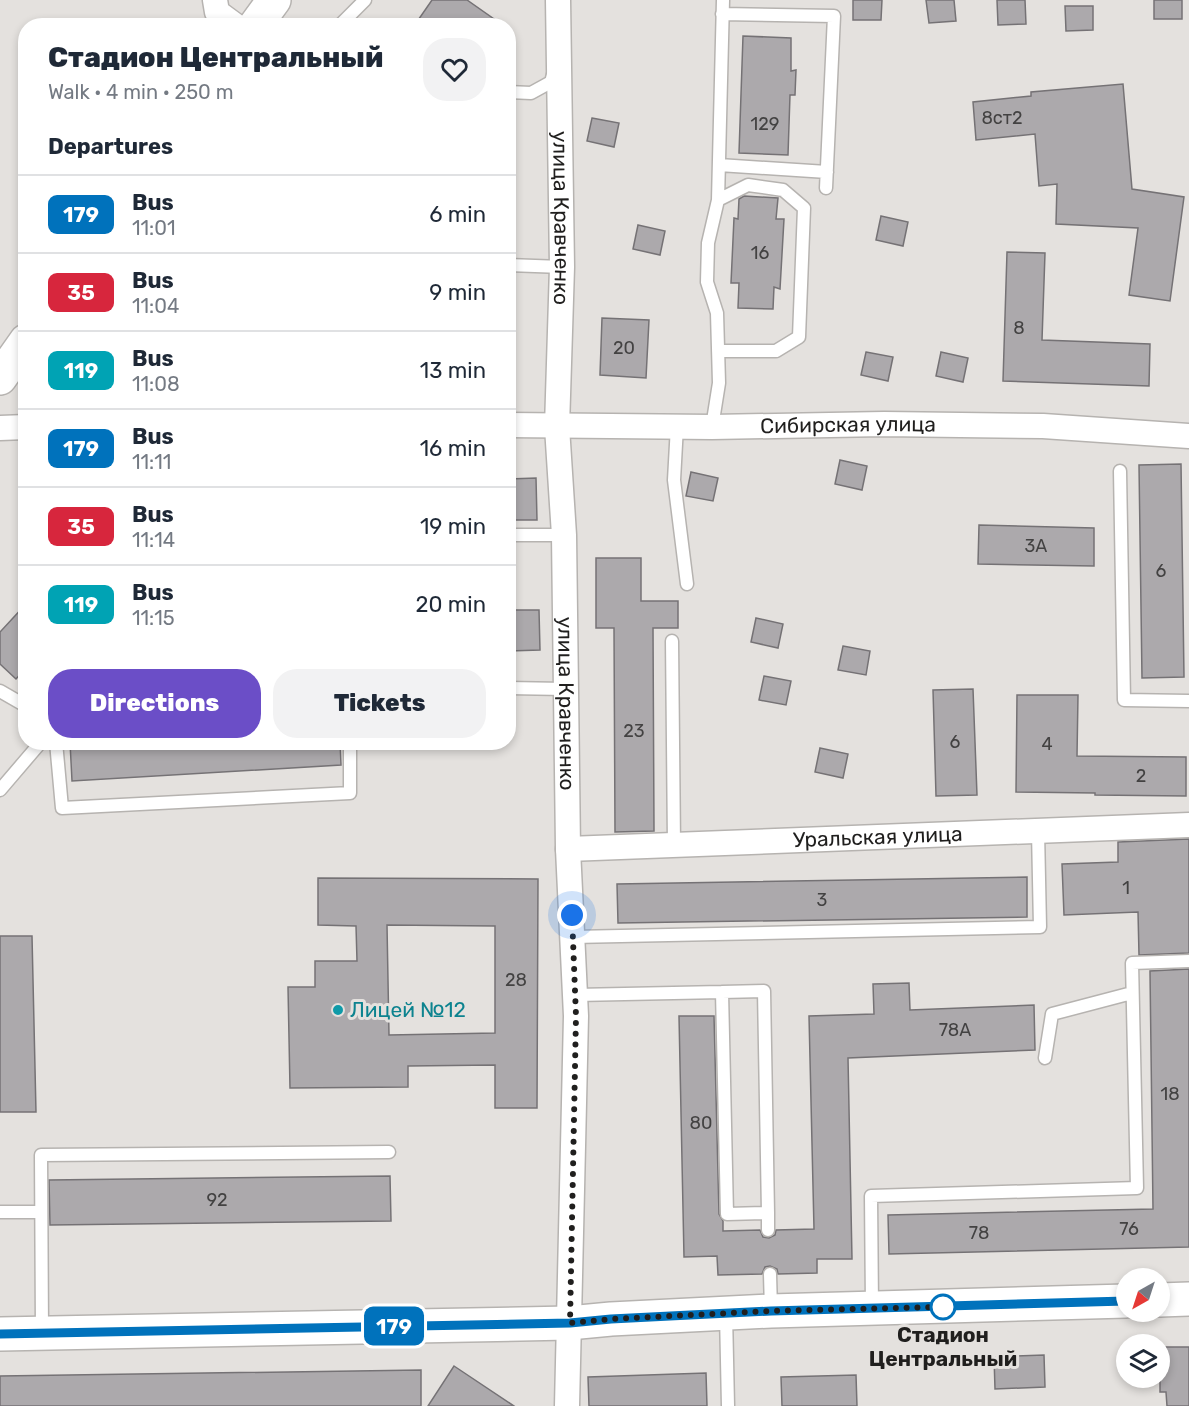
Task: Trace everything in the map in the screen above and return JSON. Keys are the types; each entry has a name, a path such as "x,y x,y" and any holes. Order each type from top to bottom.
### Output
{"main road":[{"path":"261,18 274,0"},
{"path":"0,378 18,352"},
{"path":"1170,1300 1189,1299"},
{"path":"0,1334 570,1323 771,1311 1116,1301"}],"street":[{"path":"215,0 217,12 225,18"},
{"name":"улица Кравченко","path":"558,0 562,267 557,427 564,535 568,849 576,995 567,1406"},
{"name":"Сибирская улица","path":"516,425 1043,426 1189,436"},
{"path":"0,428 18,427"},
{"name":"Уральская улица","path":"568,849 1189,825"}],"lane":[{"path":"347,18 365,0"},
{"path":"712,427 719,383 717,313 707,282 708,243 718,200 723,0"},
{"path":"722,14 834,16 826,188"},
{"path":"516,92 531,93 550,82 559,52"},
{"path":"719,165 826,172"},
{"path":"718,200 748,185 783,190 804,208 799,337 776,351 718,351"},
{"path":"516,265 562,267"},
{"path":"677,426 674,480 687,584"},
{"path":"1120,471 1124,700 1189,701"},
{"path":"516,535 564,535"},
{"path":"672,641 674,845"},
{"path":"516,688 565,689"},
{"path":"0,691 18,701"},
{"path":"0,790 34,750"},
{"path":"57,750 62,808 350,793 350,750"},
{"path":"573,937 1040,927 1038,831"},
{"path":"872,1309 871,1196 1137,1188 1132,963 1189,960"},
{"path":"576,995 764,991 768,1230"},
{"path":"723,992 727,1214 768,1213"},
{"path":"1045,1058 1052,1014 1132,993"},
{"path":"42,1334 40,1155 389,1152"},
{"path":"0,1212 40,1212"},
{"path":"770,1274 771,1311"},
{"path":"726,1313 728,1406"}],"building":[{"path":"432,0 467,0 493,18 420,18"},
{"path":"853,0 882,0 881,20 853,20"},
{"path":"926,0 954,0 956,21 929,23"},
{"path":"997,0 1025,0 1026,24 998,25"},
{"path":"1154,0 1182,0 1182,19 1154,19"},
{"path":"1065,6 1093,6 1093,30 1066,31"},
{"path":"743,36 791,38 791,71 796,70 795,95 790,95 788,155 739,153"},
{"path":"1123,84 1132,189 1184,197 1170,301 1129,295 1138,228 1056,224 1057,184 1039,186 1035,134 976,140 973,102 1031,96 1031,92"},
{"path":"592,118 619,123 614,147 587,141"},
{"path":"744,196 778,198 776,219 784,219 780,289 774,287 773,309 738,308 739,283 731,283 734,218 738,219 739,199"},
{"path":"881,216 908,222 903,246 876,240"},
{"path":"638,225 665,231 660,255 633,249"},
{"path":"1007,252 1045,253 1042,340 1150,344 1149,386 1003,381"},
{"path":"602,318 649,320 646,378 600,375"},
{"path":"866,352 893,357 888,381 861,375"},
{"path":"941,352 968,358 963,382 936,376"},
{"path":"840,460 867,466 862,490 835,484"},
{"path":"1181,464 1184,677 1142,678 1139,465"},
{"path":"691,472 718,478 713,501 686,496"},
{"path":"536,478 537,520 516,520 516,479"},
{"path":"979,525 1094,528 1094,566 978,564"},
{"path":"596,558 641,558 641,601 678,601 678,628 653,628 654,831 615,832 614,628 596,628"},
{"path":"516,610 539,610 540,650 516,651"},
{"path":"18,613 18,677 16,679 0,664 0,632"},
{"path":"756,618 783,624 778,648 751,642"},
{"path":"843,646 870,651 866,675 838,670"},
{"path":"764,676 791,681 786,705 759,700"},
{"path":"973,689 977,795 936,796 933,690"},
{"path":"1017,695 1078,695 1077,756 1186,757 1186,796 1016,792"},
{"path":"820,748 848,754 843,778 815,772"},
{"path":"70,750 340,750 341,765 72,781"},
{"path":"1189,839 1189,953 1139,955 1138,912 1064,915 1062,864 1118,862 1118,842"},
{"path":"1027,877 1027,917 618,923 617,884"},
{"path":"318,878 538,879 537,1108 495,1108 495,1065 408,1066 408,1087 290,1088 288,987 315,987 315,961 357,961 356,926 318,925","holes":["387,925 495,926 495,1033 389,1035"]},
{"path":"0,936 32,936 36,1112 0,1112"},
{"path":"1189,969 1189,1247 889,1254 888,1215 1153,1209 1150,971"},
{"path":"909,983 910,1010 1034,1005 1035,1050 848,1058 852,1259 817,1259 817,1273 778,1274 777,1269 770,1266 765,1267 762,1274 718,1275 717,1256 684,1257 679,1016 714,1016 719,1214 723,1221 723,1231 760,1230 763,1237 769,1238 775,1235 776,1230 814,1229 809,1016 874,1014 873,984"},
{"path":"390,1176 391,1221 50,1225 49,1180"},
{"path":"1170,1347 1189,1347 1189,1406 1167,1406 1166,1392 1160,1392 1160,1388 1170,1388"},
{"path":"1044,1355 1045,1387 995,1389 994,1357"},
{"path":"454,1366 514,1406 428,1406"},
{"path":"421,1370 421,1406 0,1406 0,1376"},
{"path":"706,1373 707,1406 589,1406 588,1377"},
{"path":"856,1375 857,1406 782,1406 781,1377"}],"bus line":[{"name":"179","path":"0,1334 570,1323 771,1311 1116,1301"}],"place":[{"name":"Лицей №12","path":"338,1010"},
{"name":"Стадион Центральный","path":"943,1307"}],"route":[{"path":"572,915 576,1016 570,1323 771,1311 943,1307"}]}
